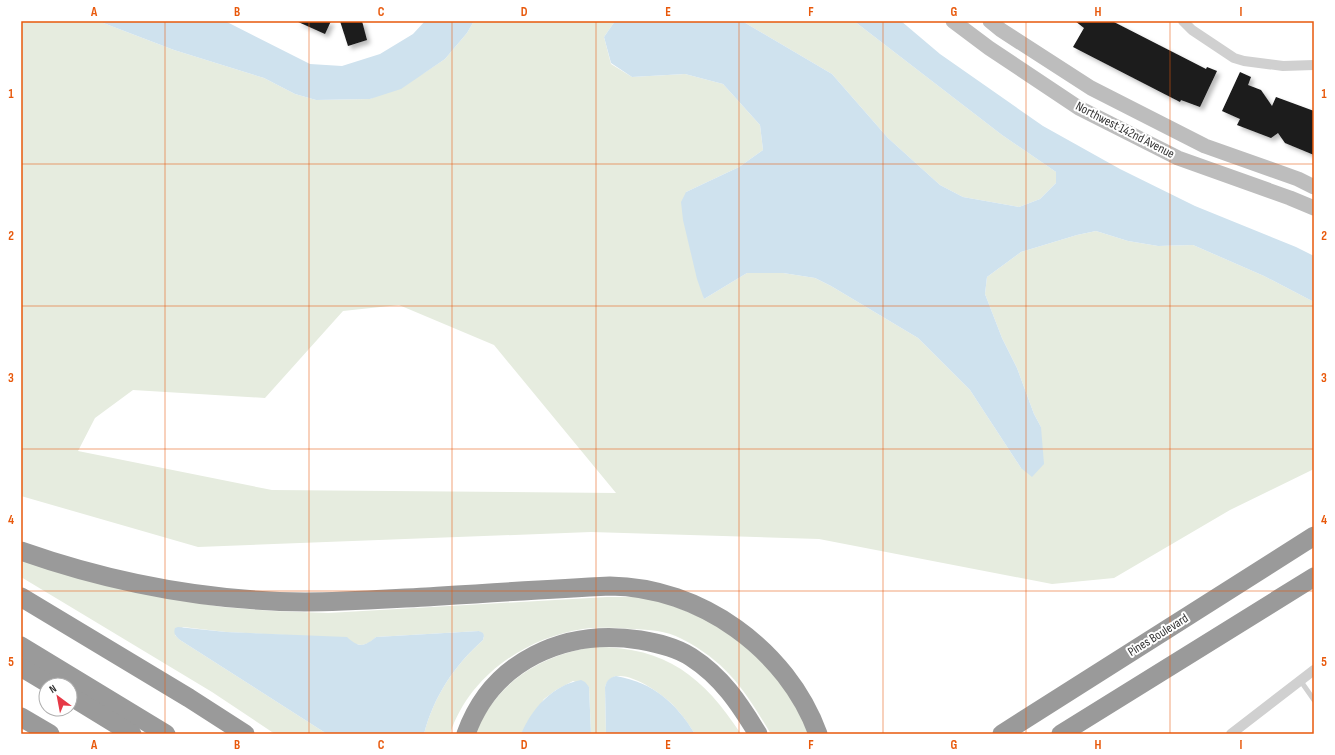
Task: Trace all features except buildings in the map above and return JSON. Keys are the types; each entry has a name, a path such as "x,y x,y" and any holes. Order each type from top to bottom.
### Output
{"highway":[{"name":"Pines Boulevard","path":"1002,734 1314,536"},
{"path":"21,551 113,578 148,586 235,598 305,602 354,601 603,587 628,586 645,589 671,596 700,607 749,638 775,663 788,679 808,710 818,734"},
{"path":"1061,734 1314,577"},
{"path":"21,597 189,698 244,734"},
{"path":"466,734 473,716 482,700 492,688 517,665 547,649 566,642 603,637 653,642 690,656 717,677 727,688 738,701 758,734"},
{"path":"21,646 166,734"},
{"path":"21,667 38,677"},
{"path":"78,701 132,734"},
{"path":"21,717 50,734"}],"street":[{"name":"Northwest 142nd Avenue","path":"953,21 988,48 1079,108 1178,158 1314,208"},
{"name":"Northwest 142nd Avenue","path":"990,21 1091,88 1205,146 1298,179 1314,187"},
{"path":"1183,21 1192,30 1234,58 1244,61 1283,66 1314,65"},
{"path":"1232,734 1314,670"}],"lane":[{"path":"1300,680 1314,700"}],"shaded area":[{"path":"21,21 98,21 174,50 264,78 295,94 316,100 370,99 424,73 445,59 467,33 474,21 615,21 604,37 611,64 632,77 685,74 723,84 760,125 763,150 739,167 686,192 704,299 747,273 783,273 815,278 831,286 918,338 970,390 1021,468 1041,427 1034,414 1017,368 1002,338 985,294 987,277 1021,252 1077,235 1096,231 1128,241 1158,246 1193,245 1264,276 1314,302 1314,469 1230,510 1114,578 1052,584 819,539 591,532 198,547 21,496","holes":["399,305 494,345 616,493 272,490 78,451 95,418 133,390 265,398 343,311"]},
{"path":"742,21 854,21 1002,135 1056,172 1056,183 1040,199 1019,207 963,197 940,185 888,138 832,74"},
{"path":"21,555 181,600 222,607 272,611 328,613 607,597 652,597 724,627 780,679 811,734 771,734 744,691 724,668 698,648 682,639 657,631 589,628 561,634 540,641 520,651 502,663 485,678 471,694 459,713 450,734 424,734 433,707 446,682 463,660 483,640 484,636 479,631 376,637 369,643 362,645 286,635 226,632 183,627 175,635 180,640 327,734 275,734 212,692 21,577"},
{"path":"593,647 618,648 641,652 680,668 712,696 741,734 695,734 675,707 658,692 637,680 617,676 610,679 605,687 606,734 591,734 589,687 573,681 556,690 544,699 521,734 474,734 495,700 508,686 522,675 537,665 554,658 573,651"}],"water":[{"path":"98,21 225,21 310,64 342,66 380,54 413,34 425,21 474,21 467,33 445,59 401,89 370,99 316,100 295,94 264,78 174,50"},
{"path":"615,21 742,21 832,74 888,138 940,185 963,197 1019,207 1040,199 1056,183 1056,172 1002,135 854,21 901,21 940,54 1043,126 1120,169 1195,206 1296,247 1314,256 1314,302 1264,276 1193,245 1158,246 1128,241 1096,231 1077,235 1021,252 987,277 985,294 1002,338 1017,368 1034,414 1041,427 1044,464 1032,477 1021,468 970,390 918,338 831,286 815,278 783,273 747,273 704,299 697,279 683,220 681,202 686,192 739,167 763,150 760,125 723,84 685,74 632,77 611,63 604,37"},
{"path":"178,627 226,632 347,637 355,643 362,645 368,643 376,637 479,631 483,633 484,636 483,640 463,660 446,682 433,707 424,734 327,734 180,640 174,632 175,628"},
{"path":"616,676 642,684 662,696 680,712 695,734 606,734 605,687 609,680"},
{"path":"581,680 589,687 591,734 521,734 531,715 545,699 561,687"}]}
